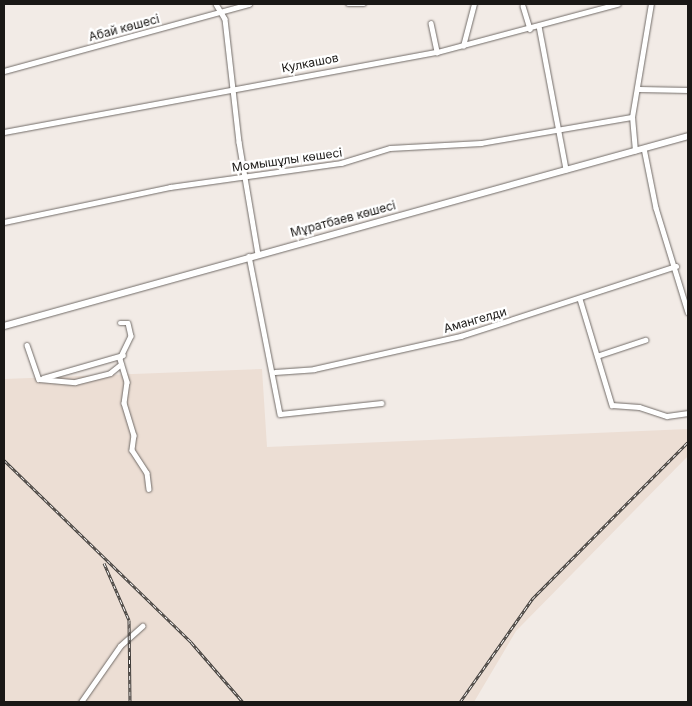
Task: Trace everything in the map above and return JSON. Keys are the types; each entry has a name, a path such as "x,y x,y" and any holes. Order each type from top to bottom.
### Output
{"street":[{"path":"216,4 225,20 235,88 244,176 258,254"},
{"name":"Абай көшесі","path":"4,71 220,14 249,4"},
{"path":"348,4 364,4"},
{"path":"463,46 474,4"},
{"name":"Кулкашов","path":"4,132 437,52 530,29 618,4"},
{"path":"635,151 632,118 640,89 651,4"},
{"path":"524,6 530,29"},
{"path":"431,23 437,52"},
{"path":"539,26 566,169"},
{"path":"640,89 688,90"},
{"name":"Момышұлы көшесі","path":"4,222 244,176 340,163 390,148 481,143 632,118"},
{"name":"Мұратбаев көшесі","path":"4,326 249,256 688,136"},
{"path":"644,148 656,208 676,266 688,312"},
{"path":"249,256 275,372 278,412 298,415 381,403"},
{"name":"Амангелди","path":"275,372 314,368 414,347 580,299 676,266"},
{"path":"580,299 612,405 639,407 667,416 688,413"},
{"path":"120,323 128,323 132,336 121,364 127,382 124,403 134,435 132,450 147,473 149,489"},
{"path":"597,356 645,340"},
{"path":"27,345 39,379"},
{"path":"39,379 123,355"},
{"path":"39,379 75,382 110,373 121,364"},
{"path":"81,702 120,646 142,626"}],"shaded area":[{"path":"262,369 267,447 688,429 688,456 516,631 474,702 4,702 4,379"}],"railway":[{"path":"460,702 532,599 688,442"},
{"path":"4,460 191,642 243,702"},
{"path":"104,563 129,620 130,702"}]}
